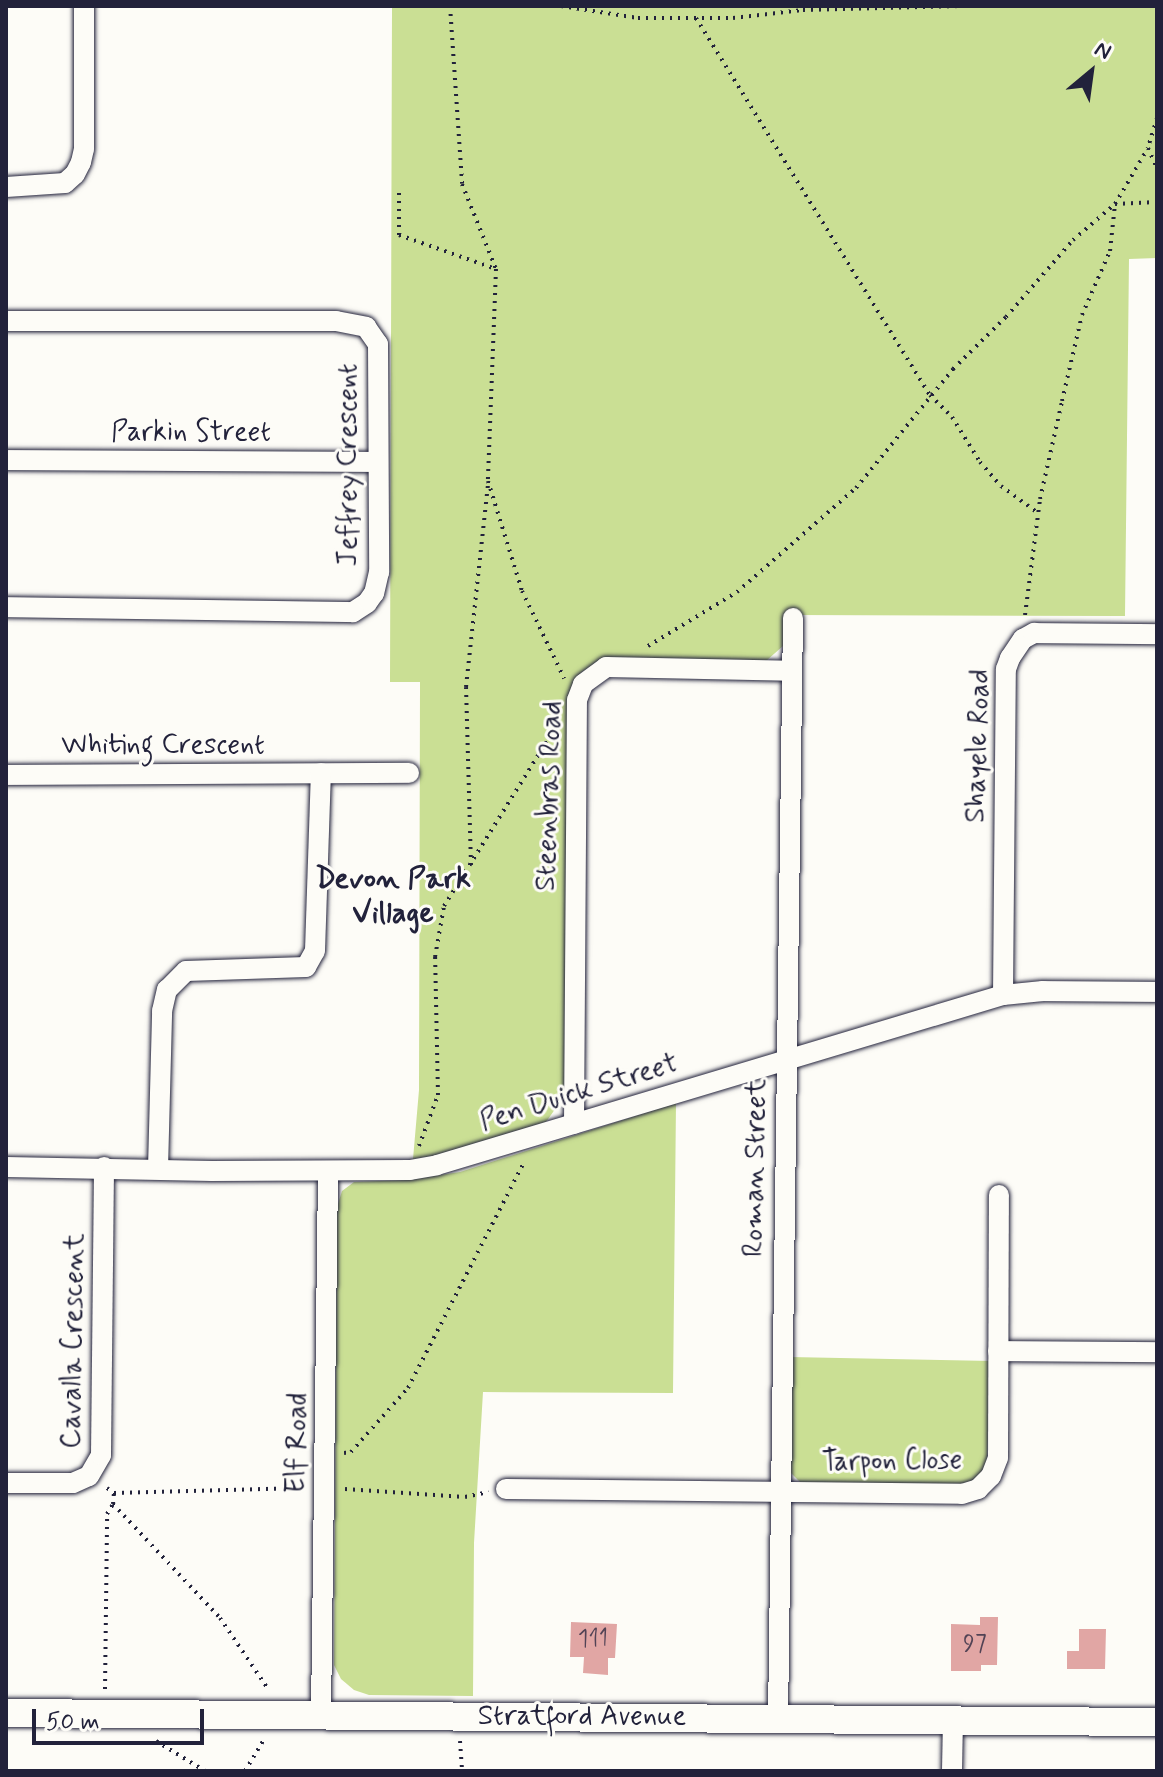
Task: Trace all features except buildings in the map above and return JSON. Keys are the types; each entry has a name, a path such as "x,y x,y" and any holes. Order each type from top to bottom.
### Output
{"street":[{"path":"6,187 65,183 75,174 81,162 84,149 84,6"},
{"name":"Jeffrey Crescent","path":"6,321 358,323 371,332 378,344 376,586 367,603 353,612 6,607"},
{"name":"Parkin Street","path":"6,460 376,462"},
{"name":"Roman Street","path":"778,1719 793,618"},
{"name":"Shayele Road","path":"1003,995 1006,669 1015,648 1034,633 1157,634"},
{"name":"Steenbras Road","path":"574,1124 577,700 583,684 597,671 625,667 790,671"},
{"path":"158,1169 162,1011 167,990 186,971 306,967 315,951 321,773"},
{"name":"Whiting Crescent","path":"6,775 409,773"},
{"name":"Pen Duick Street","path":"6,1167 410,1170 536,1136 1003,995 1043,991 1157,992"},
{"name":"Cavalla Crescent","path":"6,1483 73,1483 89,1476 101,1455 104,1167"},
{"name":"Elf Road","path":"321,1715 328,1171"},
{"name":"Tarpon Close","path":"506,1489 962,1494 978,1489 991,1476 998,1458 999,1195"},
{"path":"998,1351 1157,1352"},
{"name":"Stratford Avenue","path":"6,1713 1157,1722"},
{"path":"952,1771 953,1720"}],"path":[{"path":"450,6 462,184 496,269 488,481 466,687 471,867"},
{"path":"561,6 638,18 733,18 803,10 962,6"},
{"path":"696,18 930,395 952,417 980,462 1001,486 1038,513"},
{"path":"625,667 650,644 737,592 856,488 930,395 1073,240 1115,204 1148,148 1157,118"},
{"path":"1148,148 1157,168"},
{"path":"399,193 399,235 496,269"},
{"path":"1115,204 1157,202"},
{"path":"1015,648 1025,615 1038,513 1082,315 1110,251 1115,204"},
{"path":"410,1170 438,1095 435,957 444,906 577,700 548,648 522,591 488,481"},
{"path":"326,1456 351,1452 408,1388 457,1298 536,1136"},
{"path":"89,1476 114,1493 326,1487 465,1497 506,1489"},
{"path":"112,1698 105,1692 107,1514 113,1504 114,1493"},
{"path":"113,1504 220,1618 273,1699"},
{"path":"245,1771 268,1731"},
{"path":"154,1740 205,1771"}],"green space":[{"path":"392,6 1157,6 1157,258 1129,259 1125,616 790,615 783,646 766,661 591,666 582,672 574,682 565,1095 546,1122 434,1156 413,1159 419,1090 420,682 390,682"},
{"path":"676,1103 673,1393 483,1392 474,1543 473,1696 369,1695 354,1690 341,1679 334,1665 337,1207 342,1191 354,1182 406,1180 460,1172"},
{"path":"790,1357 991,1361 987,1465 976,1480 962,1486 801,1483 791,1473"}],"district":[{"name":"Devon Park Village","path":"393,896"}]}
